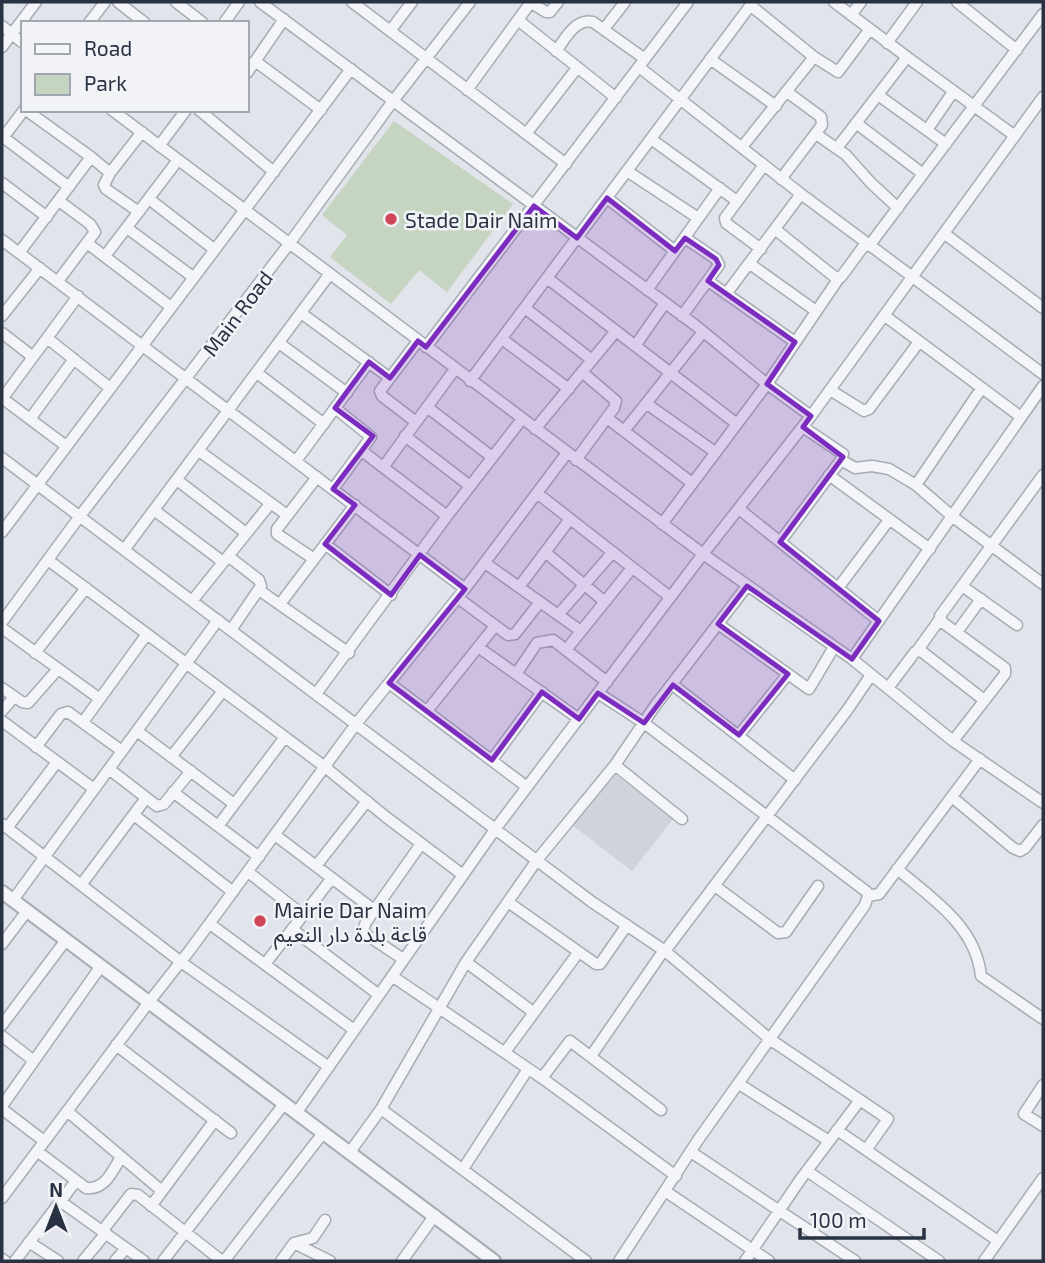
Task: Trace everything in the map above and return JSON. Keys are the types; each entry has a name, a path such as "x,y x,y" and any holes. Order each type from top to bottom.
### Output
{"street":[{"path":"22,21 36,2"},
{"path":"91,21 105,2"},
{"path":"118,2 142,21"},
{"path":"176,2 199,21"},
{"path":"225,21 239,2"},
{"path":"260,2 665,303 766,384 811,415"},
{"path":"352,2 566,164"},
{"path":"390,31 412,2"},
{"name":"Main Road","path":"2,622 470,2"},
{"path":"467,90 531,2 546,12 550,12 558,2"},
{"path":"604,29 622,5 611,2"},
{"path":"416,422 380,393 534,206 688,2"},
{"path":"834,2 1015,136"},
{"path":"851,15 861,2"},
{"path":"887,43 917,2"},
{"path":"957,2 1017,50"},
{"path":"470,381 751,4 814,57 838,72 870,29"},
{"path":"662,523 766,384 838,278 898,208 1043,14"},
{"path":"248,72 284,19"},
{"path":"518,20 616,98"},
{"path":"556,51 581,21 593,22 604,29 680,100 868,245 1043,374"},
{"path":"2,47 21,22"},
{"path":"2,26 21,41"},
{"path":"741,147 814,57"},
{"path":"837,148 907,57"},
{"path":"710,59 776,106"},
{"path":"255,61 321,110"},
{"path":"526,134 577,68"},
{"path":"4,525 351,69"},
{"path":"781,178 822,125 821,117 787,92"},
{"path":"927,131 953,92"},
{"path":"878,95 946,144"},
{"path":"297,1112 496,828 670,597 803,427 1043,97"},
{"path":"23,112 3,138 69,187"},
{"path":"28,112 91,156 110,173"},
{"path":"159,146 184,112"},
{"path":"201,112 274,172"},
{"path":"125,114 159,146 470,381 703,554 852,659 953,741 1043,803"},
{"path":"856,124 923,174"},
{"path":"139,212 106,189 104,181 142,132"},
{"path":"816,134 837,148 898,208"},
{"path":"650,139 737,201"},
{"path":"19,253 91,156"},
{"path":"105,256 178,160"},
{"path":"761,249 726,223 727,214 764,165"},
{"path":"627,171 698,218"},
{"path":"2,183 47,217"},
{"path":"647,290 720,188"},
{"path":"726,294 801,194"},
{"path":"607,198 675,251"},
{"path":"149,199 215,250"},
{"path":"58,281 88,243 95,229 60,201"},
{"path":"127,228 193,277"},
{"path":"776,230 834,278 838,278"},
{"path":"945,233 1043,308"},
{"path":"682,316 719,265 684,237"},
{"path":"2,240 465,589"},
{"path":"88,243 171,307"},
{"path":"750,264 816,311"},
{"path":"4,309 40,268"},
{"path":"124,550 329,275"},
{"path":"547,278 737,424"},
{"path":"708,281 795,342"},
{"path":"66,446 2,398 78,296"},
{"path":"635,345 665,303"},
{"path":"525,307 592,360"},
{"path":"301,313 390,379"},
{"path":"885,316 1021,417"},
{"path":"535,429 616,331"},
{"path":"624,431 703,332"},
{"path":"2,333 33,356"},
{"path":"47,338 110,388"},
{"path":"502,339 569,389"},
{"path":"830,390 864,411 869,409 919,342"},
{"path":"279,343 347,393"},
{"path":"30,419 74,359"},
{"path":"296,461 369,362"},
{"path":"384,466 455,369"},
{"path":"576,460 614,408 616,401 582,372"},
{"path":"257,373 324,424"},
{"path":"852,659 1043,386"},
{"path":"916,485 981,388"},
{"path":"647,404 715,452"},
{"path":"427,407 492,457"},
{"path":"333,489 371,437 335,408"},
{"path":"607,418 692,483"},
{"path":"316,694 522,419"},
{"path":"780,542 843,454 803,427"},
{"path":"405,436 470,486"},
{"path":"199,451 287,515"},
{"path":"362,451 447,516"},
{"path":"2,1198 210,924 356,724 458,598 567,453"},
{"path":"2,458 537,860 665,951 771,1040 888,1119 866,1150"},
{"path":"841,460 855,468 889,468 916,485 953,517 1043,584"},
{"path":"830,475 930,549"},
{"path":"888,688 917,652 1043,475"},
{"path":"314,559 277,534 277,529 317,477"},
{"path":"177,480 246,533"},
{"path":"537,493 670,597"},
{"path":"192,601 270,504"},
{"path":"280,604 355,505"},
{"path":"738,509 879,621"},
{"path":"154,510 259,580 259,590 231,630"},
{"path":"519,587 570,519"},
{"path":"838,588 890,520"},
{"path":"325,544 391,595"},
{"path":"545,552 605,602"},
{"path":"558,615 613,552"},
{"path":"48,560 325,767 463,875"},
{"path":"485,563 581,631"},
{"path":"566,650 632,568"},
{"path":"350,1153 381,1109 467,962 537,860 615,765 747,586"},
{"path":"962,586 1017,625"},
{"path":"36,653 86,588"},
{"path":"259,590 349,653"},
{"path":"458,598 508,635 514,634 540,602"},
{"path":"957,632 981,599"},
{"path":"940,619 1005,668 1005,674 953,741"},
{"path":"13,900 218,620"},
{"path":"718,624 809,689 834,647"},
{"path":"427,711 495,626"},
{"path":"2,628 100,699"},
{"path":"83,722 147,634"},
{"path":"516,674 537,643 553,640 607,682"},
{"path":"478,646 579,719"},
{"path":"917,652 920,651 985,700"},
{"path":"2,688 28,703 58,669"},
{"path":"739,735 788,674"},
{"path":"591,1056 665,951 872,675"},
{"path":"389,683 527,787"},
{"path":"673,685 795,780"},
{"path":"171,757 223,691"},
{"path":"492,760 542,692"},
{"path":"598,693 644,723 867,892 868,896 865,905 691,1152 619,1261"},
{"path":"2,711 14,697"},
{"path":"36,747 64,712 83,722 122,751"},
{"path":"2,721 94,789"},
{"path":"137,731 234,804"},
{"path":"218,826 285,737"},
{"path":"868,896 879,894 980,759"},
{"path":"57,762 4,826 181,962 329,1066"},
{"path":"615,765 682,819"},
{"path":"109,769 157,806 161,806 191,771"},
{"path":"173,792 259,857"},
{"path":"951,797 1020,851 1043,825"},
{"path":"81,885 146,798"},
{"path":"316,866 367,801"},
{"path":"134,815 233,892"},
{"path":"275,835 374,910"},
{"path":"403,959 366,935 363,930 421,844"},
{"path":"897,869 942,907 969,937 979,957 981,976 1043,1019"},
{"path":"248,872 303,915"},
{"path":"265,964 332,878"},
{"path":"715,886 782,934 818,886"},
{"path":"2,892 494,1261"},
{"path":"508,902 592,963 600,964 628,925"},
{"path":"2,944 27,911"},
{"path":"210,924 354,1030"},
{"path":"292,929 379,995"},
{"path":"2,1025 66,940"},
{"path":"505,1052 578,953"},
{"path":"467,962 533,1012"},
{"path":"44,1141 2,1108 102,966"},
{"path":"392,976 542,1078 676,1176"},
{"path":"2,1036 34,1061"},
{"path":"542,1078 570,1041 661,1110"},
{"path":"116,1045 232,1133"},
{"path":"463,1169 528,1069"},
{"path":"739,1084 829,1141"},
{"path":"1043,1085 1024,1114 1043,1126"},
{"path":"745,1261 860,1100"},
{"path":"163,1261 284,1104"},
{"path":"381,1109 586,1261"},
{"path":"67,1111 162,1191"},
{"path":"151,1206 215,1120"},
{"path":"837,1130 998,1241"},
{"path":"83,1261 131,1194 138,1195 223,1261 323,1133"},
{"path":"37,1151 86,1188 94,1189 103,1185 121,1157"},
{"path":"691,1152 855,1261"},
{"path":"807,1171 939,1261"},
{"path":"984,1261 1043,1178"},
{"path":"15,1261 76,1181"},
{"path":"665,1191 769,1261"},
{"path":"60,1201 144,1261"},
{"path":"402,1261 435,1215"},
{"path":"281,1261 294,1243 313,1238 325,1220"},
{"path":"29,1242 58,1261"},
{"path":"294,1243 329,1261"},
{"path":"115,1261 126,1248"}],"highlighted area":[{"path":"607,198 675,251 685,238 716,259 719,265 708,281 795,342 767,384 811,416 803,427 843,457 780,542 879,621 852,659 747,586 718,624 788,674 739,735 673,685 644,723 598,693 579,719 542,692 492,760 389,683 465,589 420,555 391,595 325,544 355,505 333,489 373,436 335,408 369,362 390,378 418,341 426,347 534,206 577,238"}],"shaded area":[{"path":"612,772 673,819 632,871 571,824"}],"green space":[{"path":"394,121 513,204 447,292 419,270 391,304 330,257 347,235 322,215"}],"place":[{"name":"Stade Dair Naim","path":"391,219"},
{"name":"Mairie Dar Naim قاعة بلدة دار النعيم","path":"260,921"}]}
